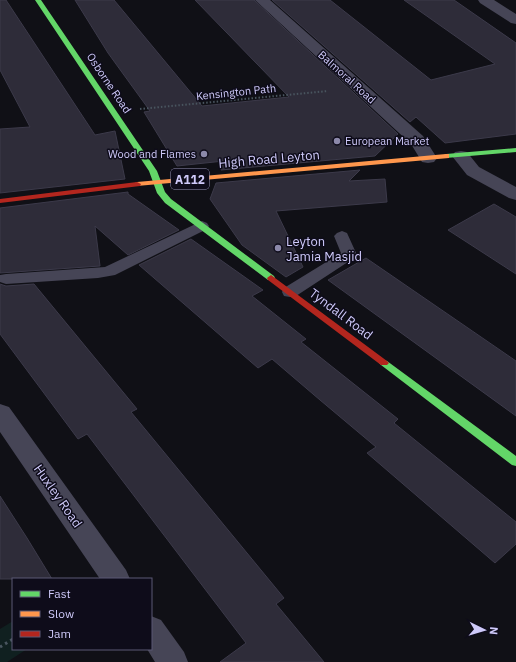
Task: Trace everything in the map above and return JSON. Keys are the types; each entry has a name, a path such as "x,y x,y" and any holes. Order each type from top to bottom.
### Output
{"street":[{"name":"Osborne Road","path":"38,0 115,112 153,171 157,182"},
{"name":"Balmoral Road","path":"262,0 417,140 428,158"},
{"path":"485,0 516,20"},
{"name":"High Road Leyton","path":"0,202 157,182 516,150"},
{"path":"461,156 473,171 516,194"},
{"name":"Tyndall Road","path":"157,182 161,193 168,201 516,462"},
{"name":"Huxley Road","path":"0,413 115,578"},
{"path":"152,631 173,662"}],"lane":[{"path":"6,279 98,273 108,271 202,226"},
{"path":"290,292 349,255 342,236"}],"path":[{"name":"Kensington Path","path":"115,112 359,88"},
{"path":"0,647 12,640"}],"shaded area":[{"path":"12,622 12,650 25,650 7,662 0,662 0,629"}],"building":[{"path":"0,0 6,0 95,135 115,131 125,179 0,193 0,129 30,127 0,70"},
{"path":"75,0 114,0 202,106 289,97 195,0 254,0 398,134 375,156 221,170 224,161 177,166 144,112 150,111 108,53"},
{"path":"272,0 330,0 431,80 495,64 404,0 454,0 516,43 516,134 445,143 416,117 410,122"},
{"path":"360,170 349,181 385,179 387,202 276,211 303,267 286,277 242,245 210,199 216,183"},
{"path":"128,192 128,194 179,230 128,255 95,226 100,266 0,273 0,208"},
{"path":"494,204 516,217 516,274 448,230"},
{"path":"191,239 263,290 252,296 306,339 301,342 398,419 394,423 516,522 516,544 495,563 367,453 376,447 272,359 258,368 139,265"},
{"path":"366,258 516,361 516,416 328,280"},
{"path":"0,284 6,286 34,284 137,409 131,412 284,598 276,604 324,662 220,662 246,643 87,434 78,439 0,334"},
{"path":"0,496 51,578 0,579"}],"traffic: fast":[{"path":"38,0 153,171 161,193 168,201 271,278"},
{"path":"446,156 516,150"},
{"path":"384,363 516,462"}],"traffic: slow":[{"path":"137,184 446,156"}],"traffic: jam":[{"path":"0,201 137,184"},
{"path":"271,278 384,363"}],"place":[{"name":"European Market","path":"337,141"},
{"name":"Wood and Flames","path":"204,154"},
{"name":"Leyton Jamia Masjid","path":"278,248"}]}
